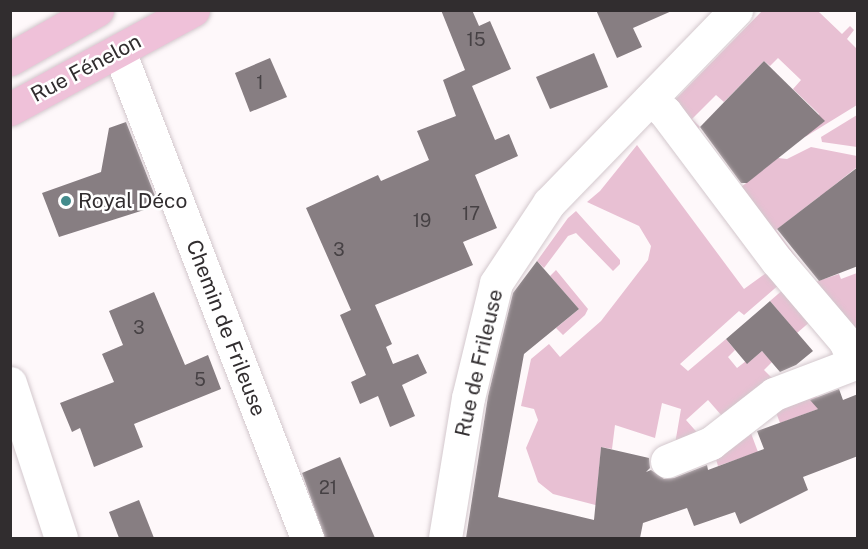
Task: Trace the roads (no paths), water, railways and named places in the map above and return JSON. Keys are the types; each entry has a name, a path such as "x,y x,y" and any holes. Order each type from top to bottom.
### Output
{"main road":[{"name":"Rue Fénelon","path":"10,59 97,10"},
{"name":"Rue Fénelon","path":"10,109 193,10"}],"street":[{"name":"Rue de Frileuse","path":"445,538 468,398 496,283 549,203 736,10"},
{"name":"Chemin de Frileuse","path":"119,51 307,538"},
{"path":"650,99 665,112 777,261 845,341 856,363 774,394 711,443 667,461"},
{"path":"10,383 61,538"}],"place":[{"name":"Royal Déco","path":"66,201"}]}
